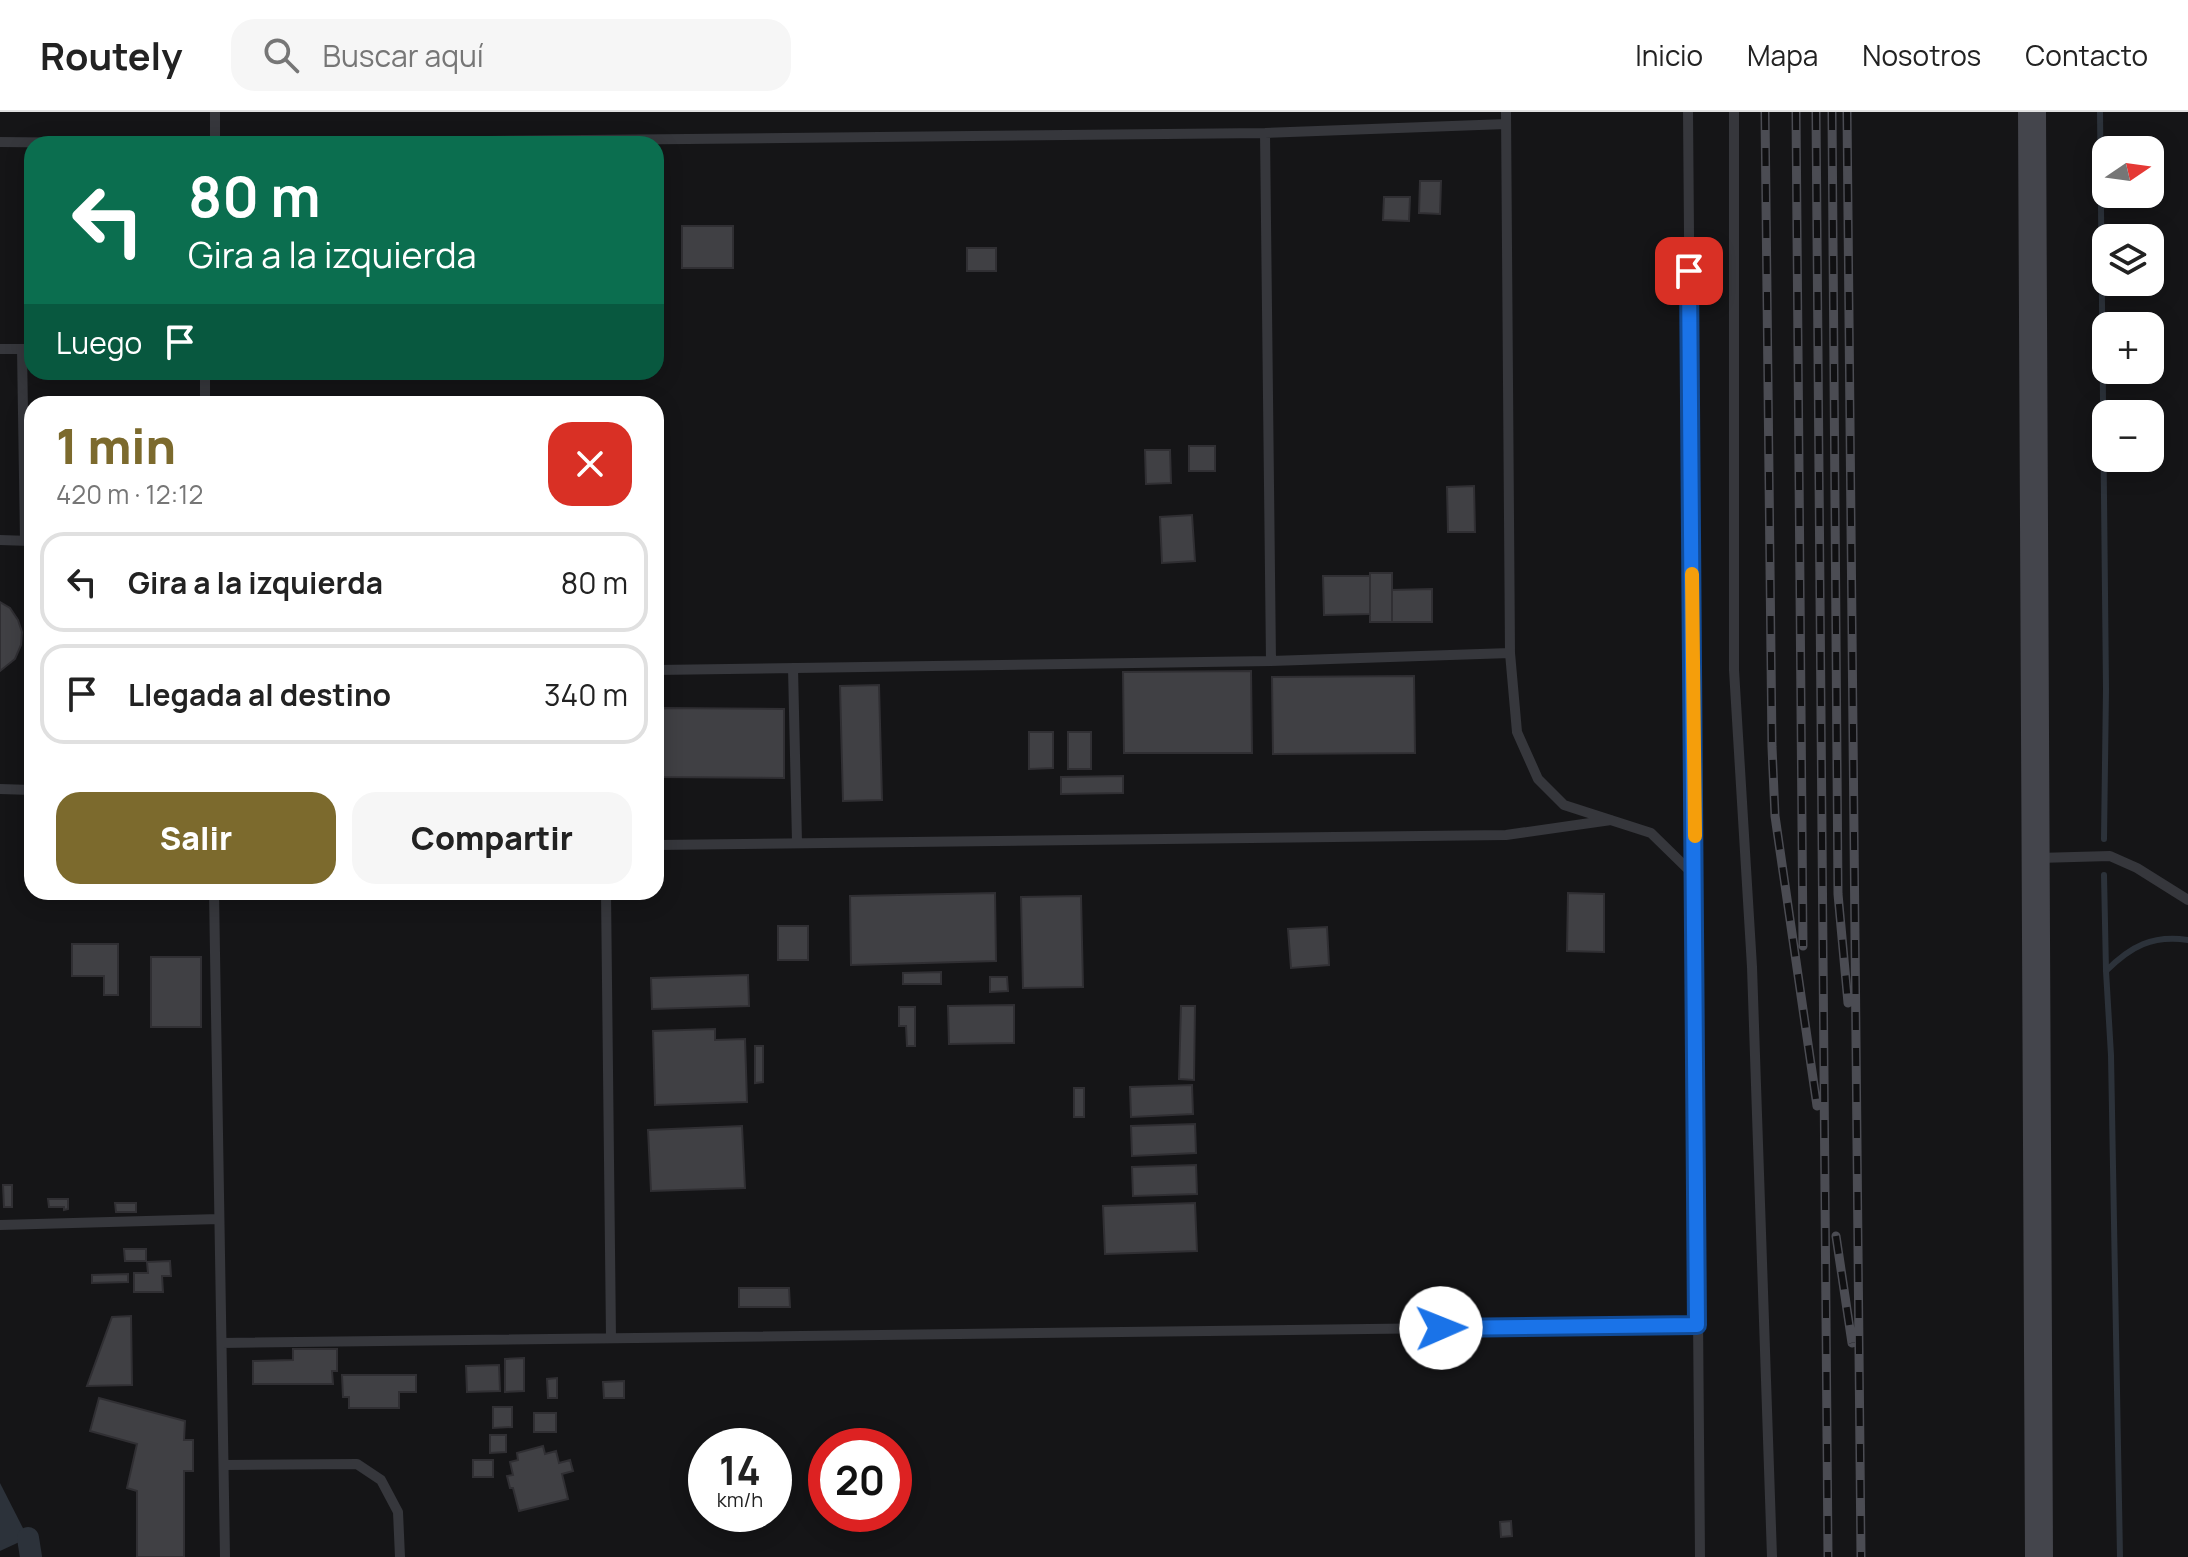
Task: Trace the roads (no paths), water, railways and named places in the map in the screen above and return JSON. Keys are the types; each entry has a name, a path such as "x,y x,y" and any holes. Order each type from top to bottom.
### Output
{"main road":[{"path":"2032,112 2039,1557"}],"lane":[{"path":"215,112 215,136"},
{"path":"1506,112 1510,653 1517,732 1538,779 1564,805 1651,833 1695,876"},
{"path":"1688,112 1700,1557"},
{"path":"1734,112 1734,670 1752,967 1772,1557"},
{"path":"664,139 1265,133 1506,124"},
{"path":"1265,133 1271,661"},
{"path":"0,142 24,142"},
{"path":"0,349 24,349"},
{"path":"0,540 24,541"},
{"path":"664,670 1271,661 1510,653"},
{"path":"793,668 797,842"},
{"path":"0,789 24,790"},
{"path":"664,845 1506,835 1611,820"},
{"path":"2036,858 2110,856 2137,868 2188,900"},
{"path":"214,900 225,1557"},
{"path":"606,900 611,1338"},
{"path":"0,1225 219,1219"},
{"path":"222,1343 1697,1325"},
{"path":"224,1465 357,1464 381,1480 398,1512 400,1557"}],"waterway":[{"path":"2100,112 2106,689 2104,839"},
{"path":"2104,875 2111,1055 2120,1557"},
{"path":"2106,971 2143,944 2164,939 2188,940"},
{"path":"28,1538 31,1557"}],"railway":[{"path":"1765,112 1775,816 1817,1106"},
{"path":"1796,112 1803,946"},
{"path":"1816,112 1828,1557"},
{"path":"1832,112 1838,894 1848,1003"},
{"path":"1847,112 1861,1557"},
{"path":"1836,1236 1852,1343"}]}
